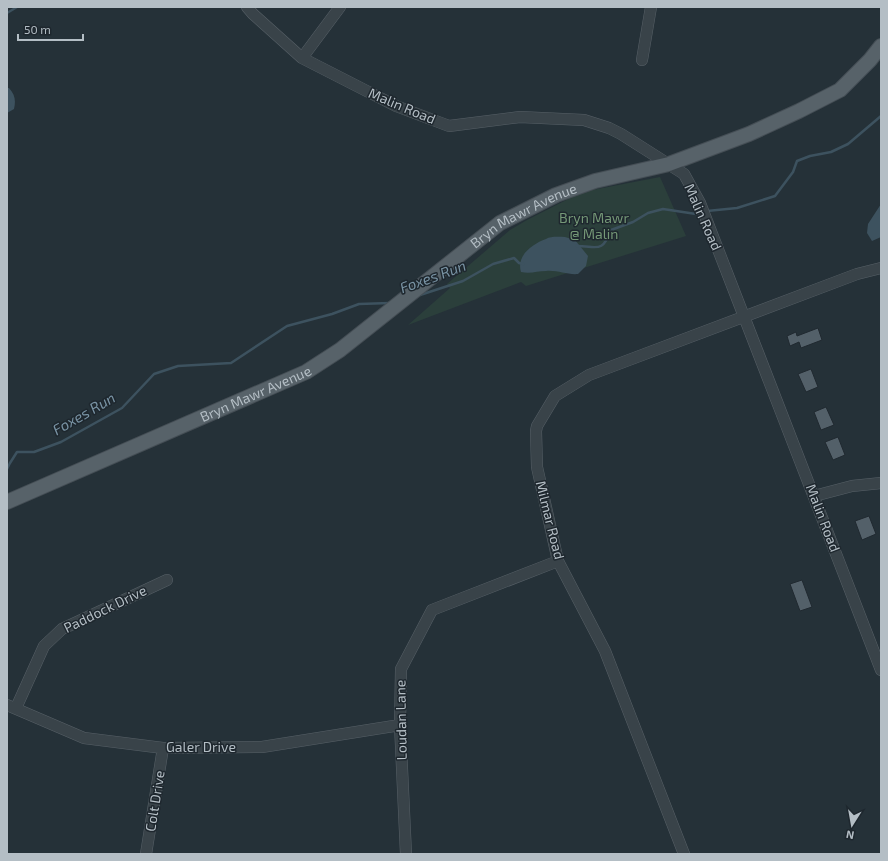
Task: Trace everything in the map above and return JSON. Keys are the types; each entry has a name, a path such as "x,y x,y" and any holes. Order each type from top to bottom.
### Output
{"main road":[{"name":"Bryn Mawr Avenue","path":"7,502 306,372 340,350 500,223 556,195 595,181 669,164 749,134 799,111 840,90 870,60 881,46"}],"street":[{"name":"Malin Road","path":"247,7 302,58 396,106 449,126 520,117 584,120 609,128 621,134 684,174 706,218 881,670"},
{"path":"302,58 340,7"},
{"path":"642,60 651,7"},
{"name":"Milmar Road","path":"684,854 605,651 558,561 537,467 536,431 556,396 589,375 857,274 881,268"},
{"path":"814,496 852,486 881,483"},
{"name":"Loudan Lane","path":"406,854 400,724 401,669 432,610 558,561"},
{"name":"Paddock Drive","path":"12,707 44,646 62,629 167,580"},
{"name":"Galer Drive","path":"12,707 84,738 163,748 262,746 400,724"},
{"name":"Colt Drive","path":"146,854 163,748"}],"green space":[{"name":"Bryn Mawr @ Malin","path":"660,177 686,236 526,286 521,282 408,325 450,288 447,284 510,230 527,220 582,192"}],"water":[{"path":"7,88 9,88 13,93 15,103 14,109 7,113"},
{"path":"881,204 881,237 872,241 867,233 868,224"},
{"path":"565,237 575,240 588,256 586,266 578,274 550,271 528,273 521,272 520,266 523,256 531,247 548,238"}],"building":[{"path":"818,328 822,340 801,348 799,342 790,346 787,336 796,332 797,336"},
{"path":"811,369 818,387 806,392 798,374"},
{"path":"826,407 834,425 821,430 814,412"},
{"path":"838,437 845,455 833,460 825,442"},
{"path":"869,516 876,534 862,540 855,521"},
{"path":"802,580 812,607 800,611 790,584"}],"waterway":[{"path":"7,13 17,7"},
{"name":"Foxes Run","path":"707,211 737,208 775,196 793,172 797,161 810,156 831,152 848,144 881,116"},
{"name":"Foxes Run","path":"577,246 602,246 608,238 611,230 633,222 648,213 663,209 696,214 700,213"},
{"name":"Foxes Run","path":"420,295 463,281 493,264 514,258 519,263 523,264"},
{"name":"Foxes Run","path":"7,469 17,452 34,452 61,442 122,408 154,374 178,366 231,363 287,326 332,314 359,304 390,303"}]}
